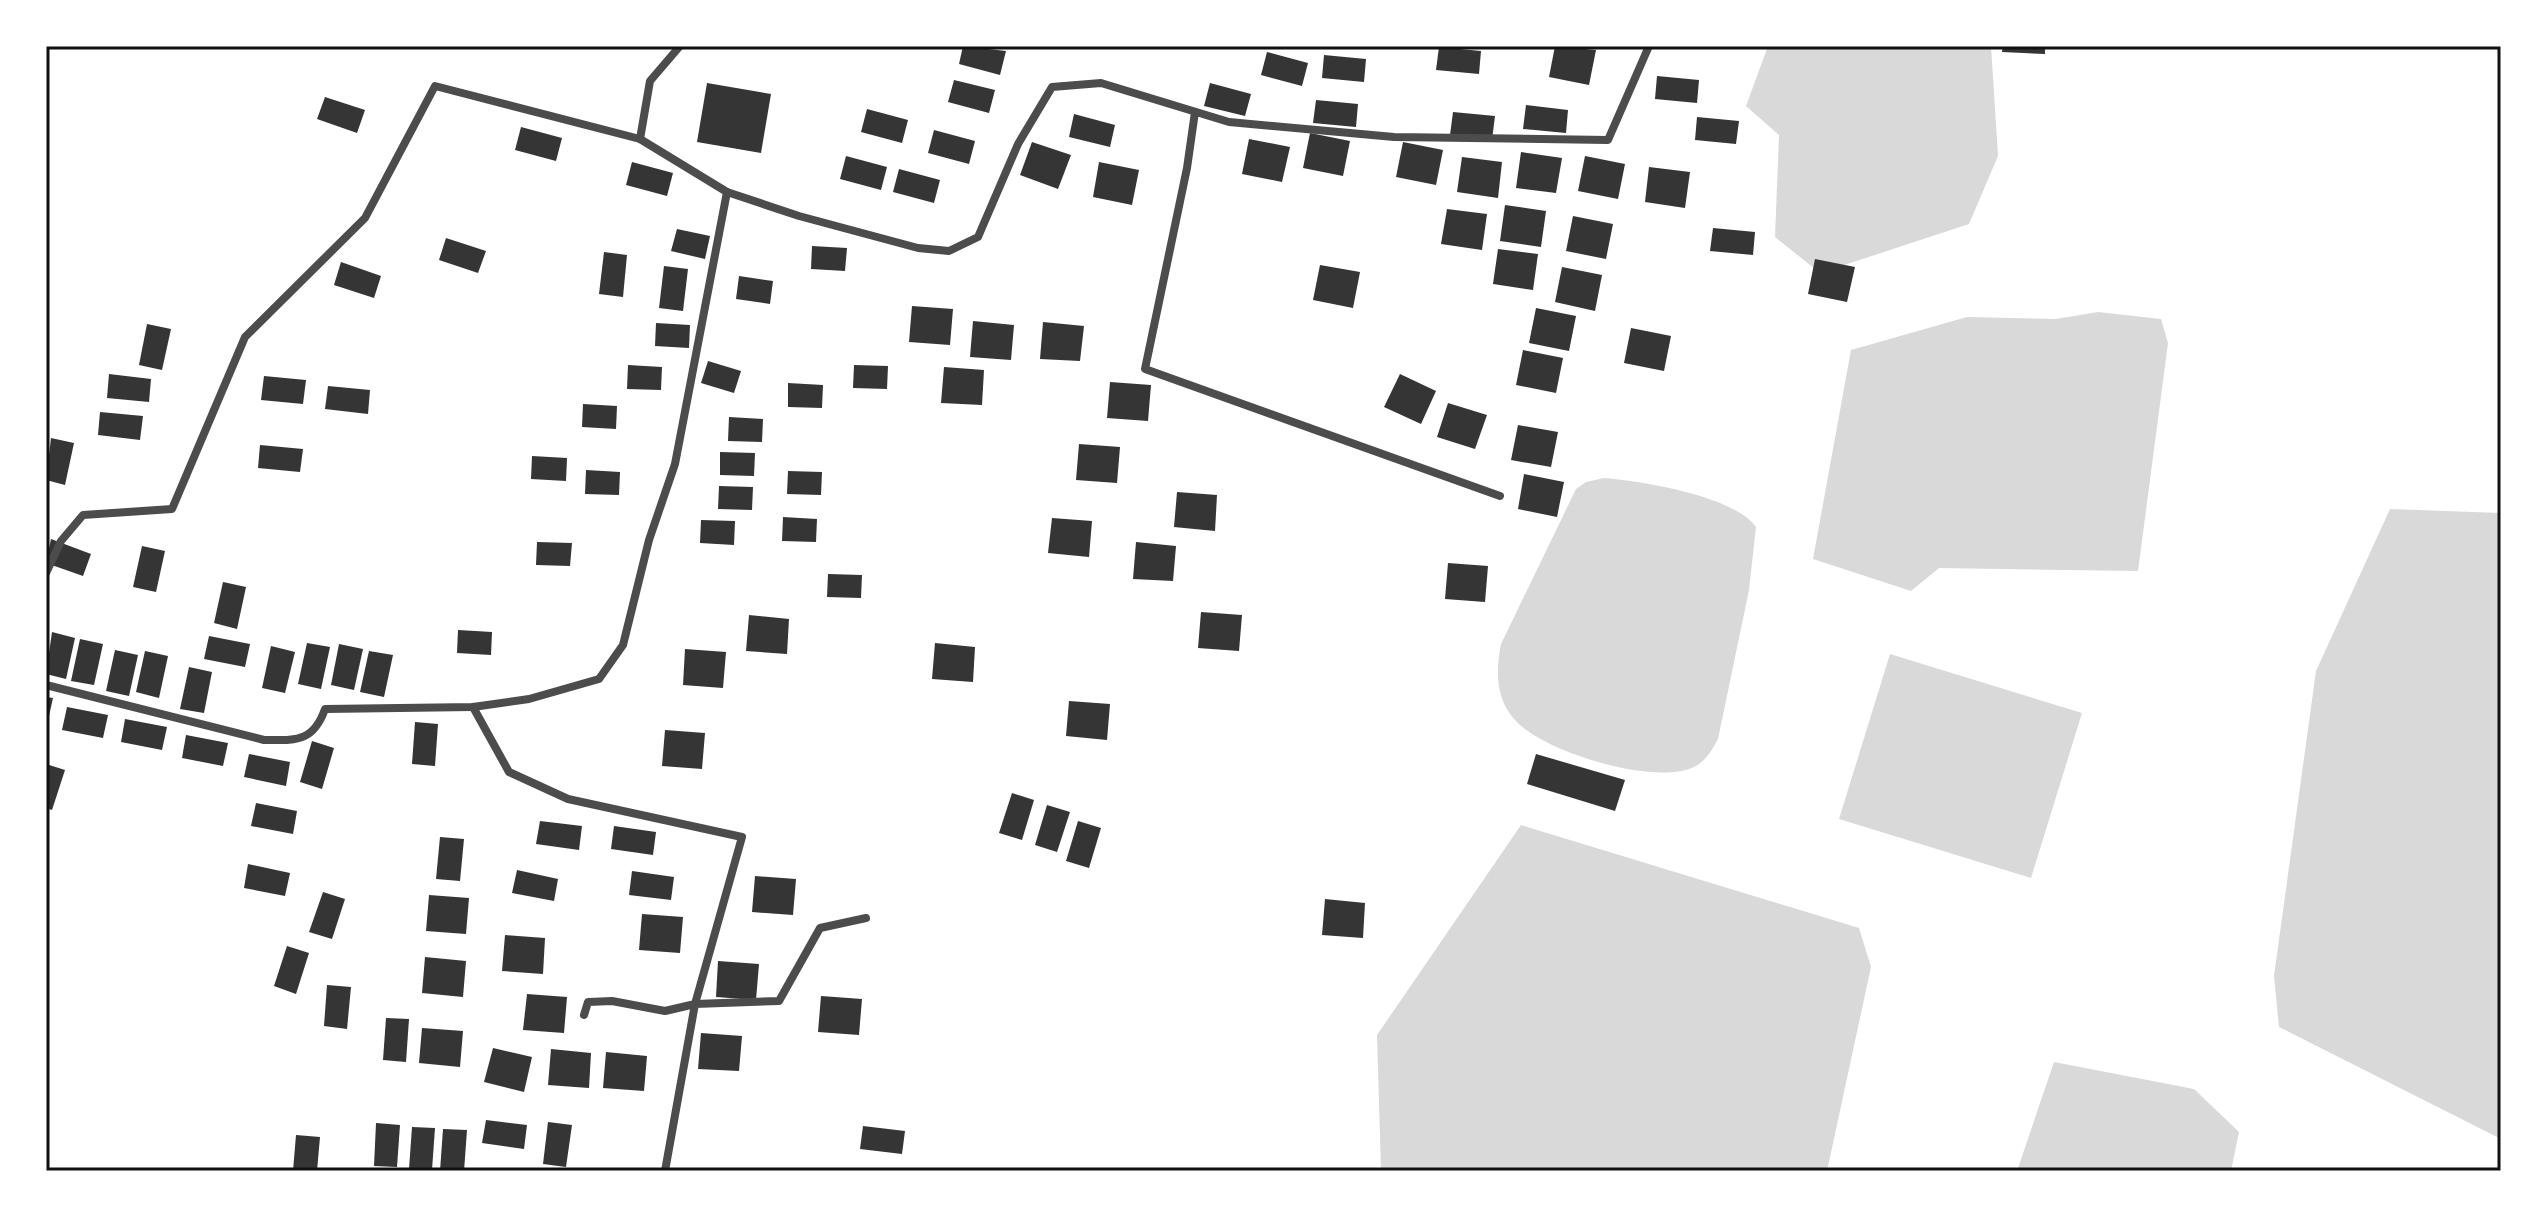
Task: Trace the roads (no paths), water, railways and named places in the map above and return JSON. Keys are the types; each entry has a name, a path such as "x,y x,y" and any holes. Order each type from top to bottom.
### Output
{"street":[{"path":"640,139 650,81 680,46"},
{"path":"46,573 61,541 83,515 172,509 245,337 365,218 435,86 640,139 727,192 918,248 949,251 978,237 1018,144 1052,87 1101,83 1229,122 1394,137 1608,140 1649,46"},
{"path":"1195,112 1187,168 1145,369 1500,496"},
{"path":"46,685 264,740 301,740 320,725 325,709 473,707 529,699 599,679 623,645 683,429 695,345 727,192"},
{"path":"473,707 509,772 568,799 742,837 695,1004 665,1171"},
{"path":"584,1015 588,1002 612,1001 665,1011 695,1004 779,1001 820,928 866,918"}]}
